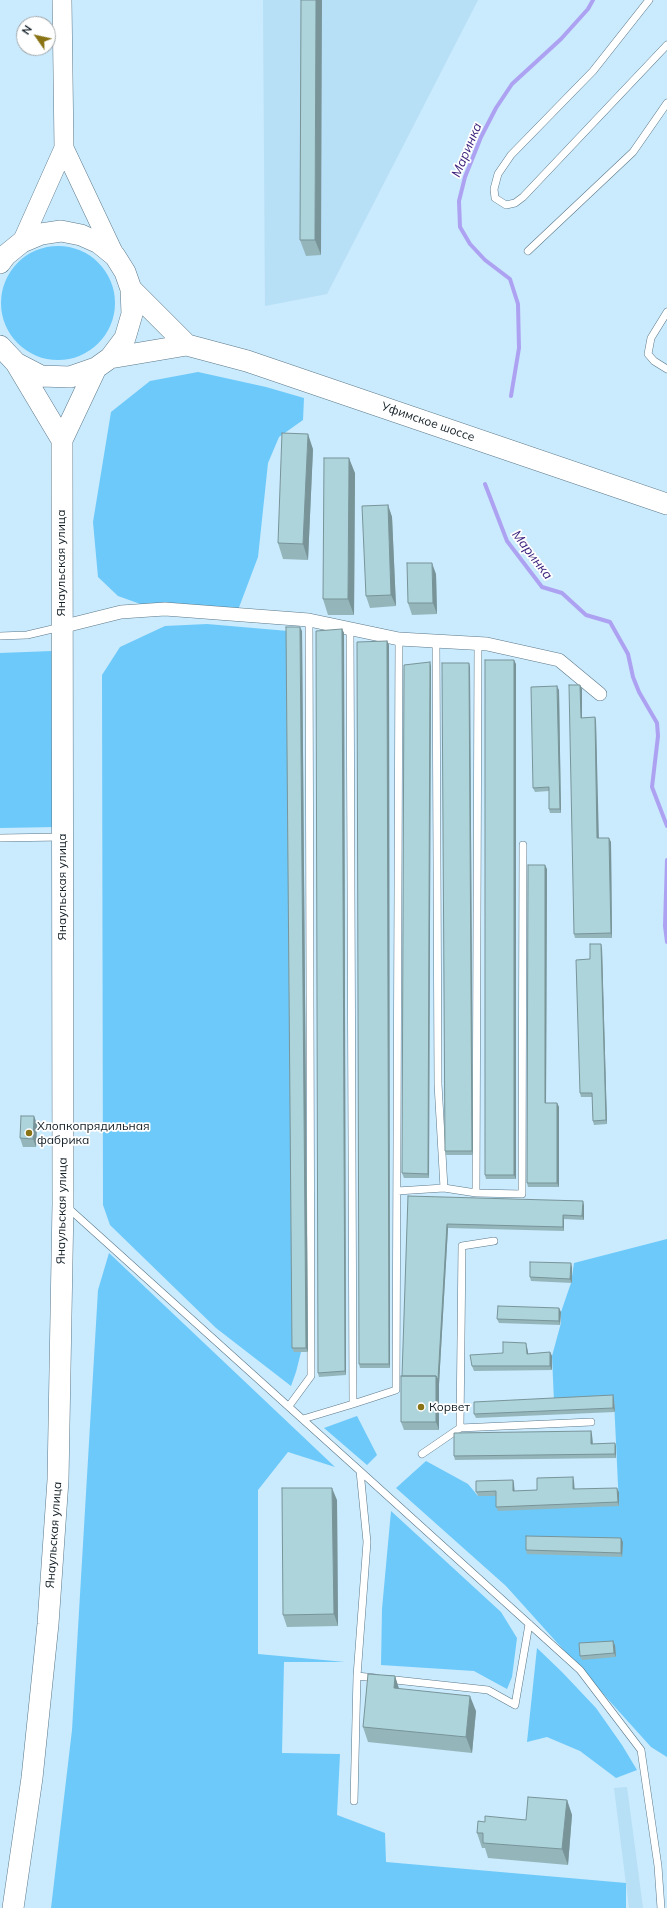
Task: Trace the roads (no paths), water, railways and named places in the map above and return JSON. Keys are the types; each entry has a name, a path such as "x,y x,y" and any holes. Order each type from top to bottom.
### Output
{"main road":[{"path":"5,353 62,440 103,363 125,338 132,314 131,289 125,272 114,256 64,148 62,0"},
{"path":"22,242 64,148"},
{"path":"0,264 6,255 22,242 41,234 61,231 81,235 93,240 99,243 114,256"},
{"path":"131,289 187,345"},
{"path":"5,353 41,376 70,377 103,363 187,345"},
{"name":"Уфимское шоссе","path":"187,345 248,361 667,504"},
{"name":"Янаульская улица","path":"13,1908 32,1778 48,1624 58,1480 63,1204 61,627 62,440"}],"street":[{"path":"61,627 121,612 165,609 309,620 399,639 478,644 559,660 600,694"}],"lane":[{"path":"649,0 593,71 511,155 498,174 494,189 495,198 506,205 515,203 523,197 667,46"},
{"path":"528,251 633,152 667,103"},
{"path":"667,312 651,338 648,354 654,361 667,369"},
{"path":"289,1406 311,1376 309,620"},
{"path":"0,636 27,635 61,627"},
{"path":"350,628 353,1404"},
{"path":"303,1419 396,1390 399,639"},
{"path":"436,642 438,1084 444,1188"},
{"path":"476,1193 478,644"},
{"path":"0,838 62,837"},
{"path":"397,1191 444,1188 476,1193 522,1194 523,845"},
{"path":"63,1204 289,1406 580,1670 641,1750 658,1866 661,1908"},
{"path":"460,1428 462,1246 494,1242"},
{"path":"422,1454 460,1428 591,1422"},
{"path":"354,1801 357,1676 367,1542 360,1471"},
{"path":"357,1676 488,1690 515,1705 528,1624"}],"waterway":[{"name":"Маринка","path":"511,396 519,348 518,304 510,279 485,260 470,244 460,227 459,201 465,177 481,137 496,108 512,84 561,39 588,9 593,0"},
{"name":"Маринка","path":"485,484 507,541 542,587 562,593 586,615 610,622 628,654 633,677 639,692 657,723 658,736 652,787 667,826"},
{"name":"Маринка","path":"667,860 665,926 667,942"}],"place":[{"name":"Хлопкопрядильная фабрика","path":"29,1133"},
{"name":"Корвет","path":"421,1407"}]}
